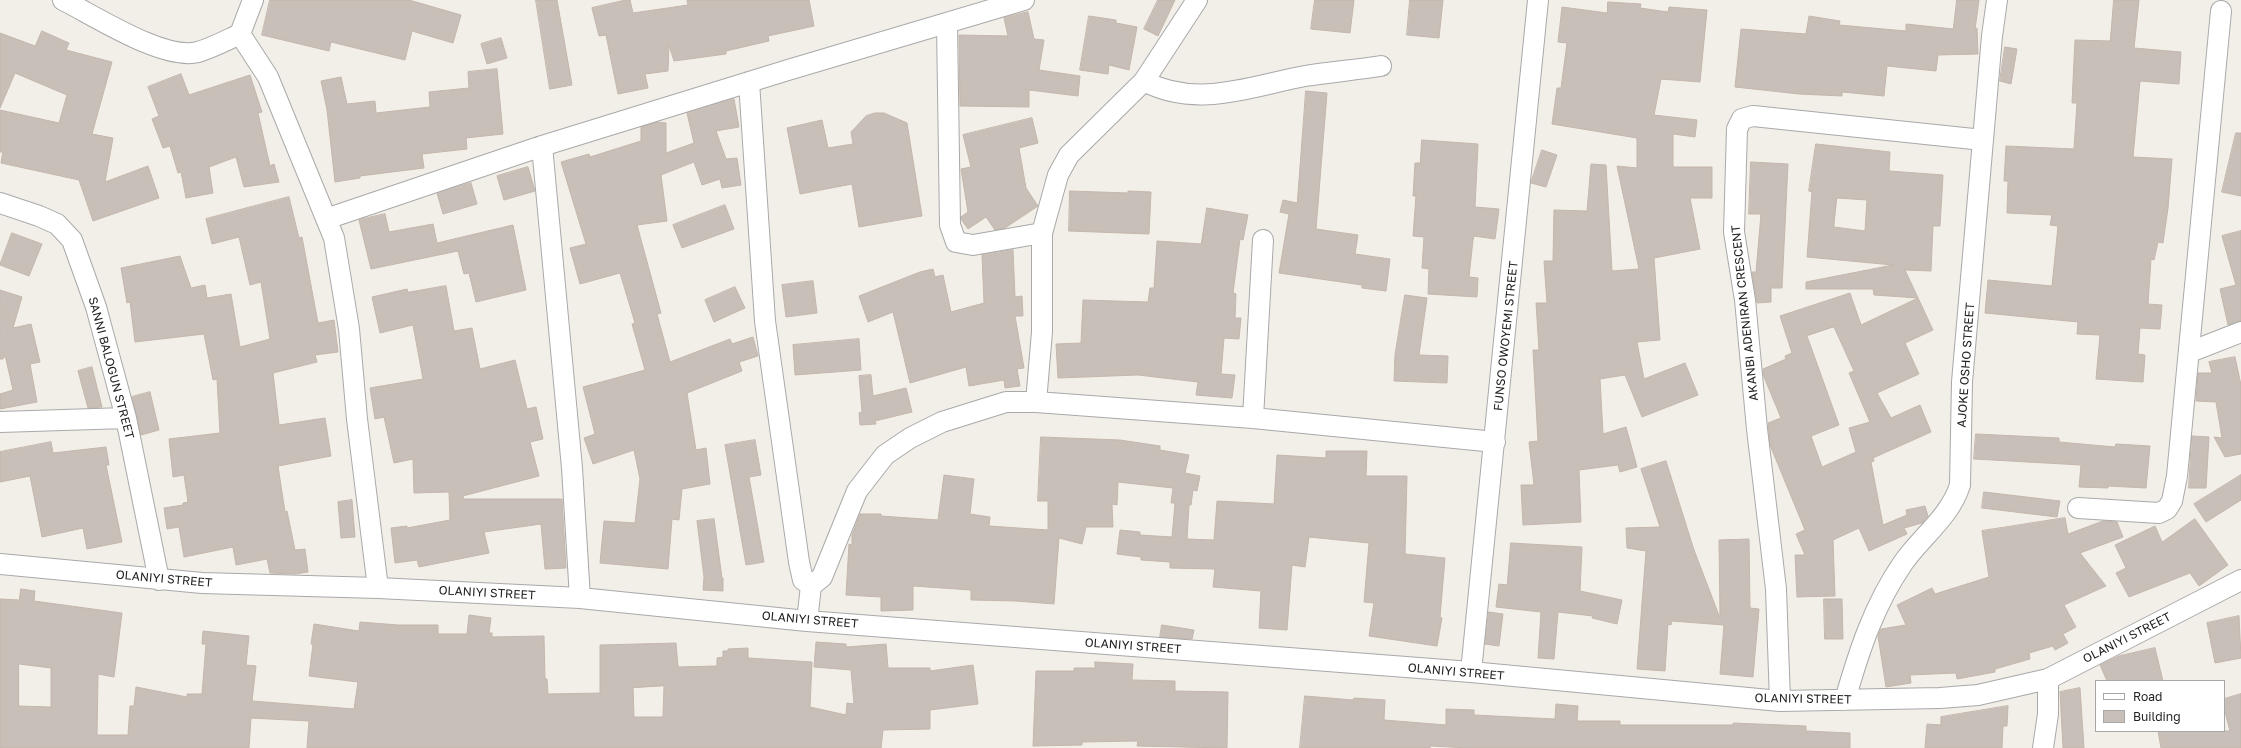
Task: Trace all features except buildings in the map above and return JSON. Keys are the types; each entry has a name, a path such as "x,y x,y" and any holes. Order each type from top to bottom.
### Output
{"street":[{"path":"63,0 158,48 176,53 198,52 240,34 253,0"},
{"path":"326,219 542,146 749,82 1024,0"},
{"path":"1036,402 1042,332 1042,233 1058,175 1069,155 1144,81 1197,0"},
{"name":"FUNSO OWOYEMI STREET","path":"1471,672 1538,0"},
{"name":"AJOKE OSHO STREET","path":"1845,700 1859,651 1874,612 1903,563 1955,500 1960,485 1962,382 1992,36 1997,0"},
{"path":"2078,508 2159,513 2167,509 2172,501 2177,476 2190,352 2221,11"},
{"path":"947,24 950,225 956,242 973,245 1042,233"},
{"path":"240,34 268,77 334,238 349,330 357,419 378,588"},
{"path":"1144,81 1157,88 1187,95 1236,92 1305,76 1381,66"},
{"path":"749,82 765,321 799,562 803,580 811,586"},
{"name":"AKANBI ADENIRAN CRESCENT","path":"1780,701 1776,590 1757,429 1745,300 1734,232 1737,129 1742,119 1753,116 1983,140"},
{"path":"542,146 572,468 580,598"},
{"name":"SANNI BALOGUN STREET","path":"0,203 39,216 57,224 72,240 96,307 126,418 159,580"},
{"path":"1253,418 1263,240"},
{"path":"2190,352 2241,332"},
{"path":"807,621 811,586 822,576 857,491 885,455 910,438 942,422 1006,402 1036,402 1253,418 1495,442"},
{"path":"0,422 126,418"},
{"name":"OLANIYI STREET","path":"0,564 159,580 262,586 378,588 580,598 807,621 1471,672 1780,701 1940,698 1978,695 2048,678 2241,580"},
{"path":"2043,748 2048,714 2048,678"}]}
